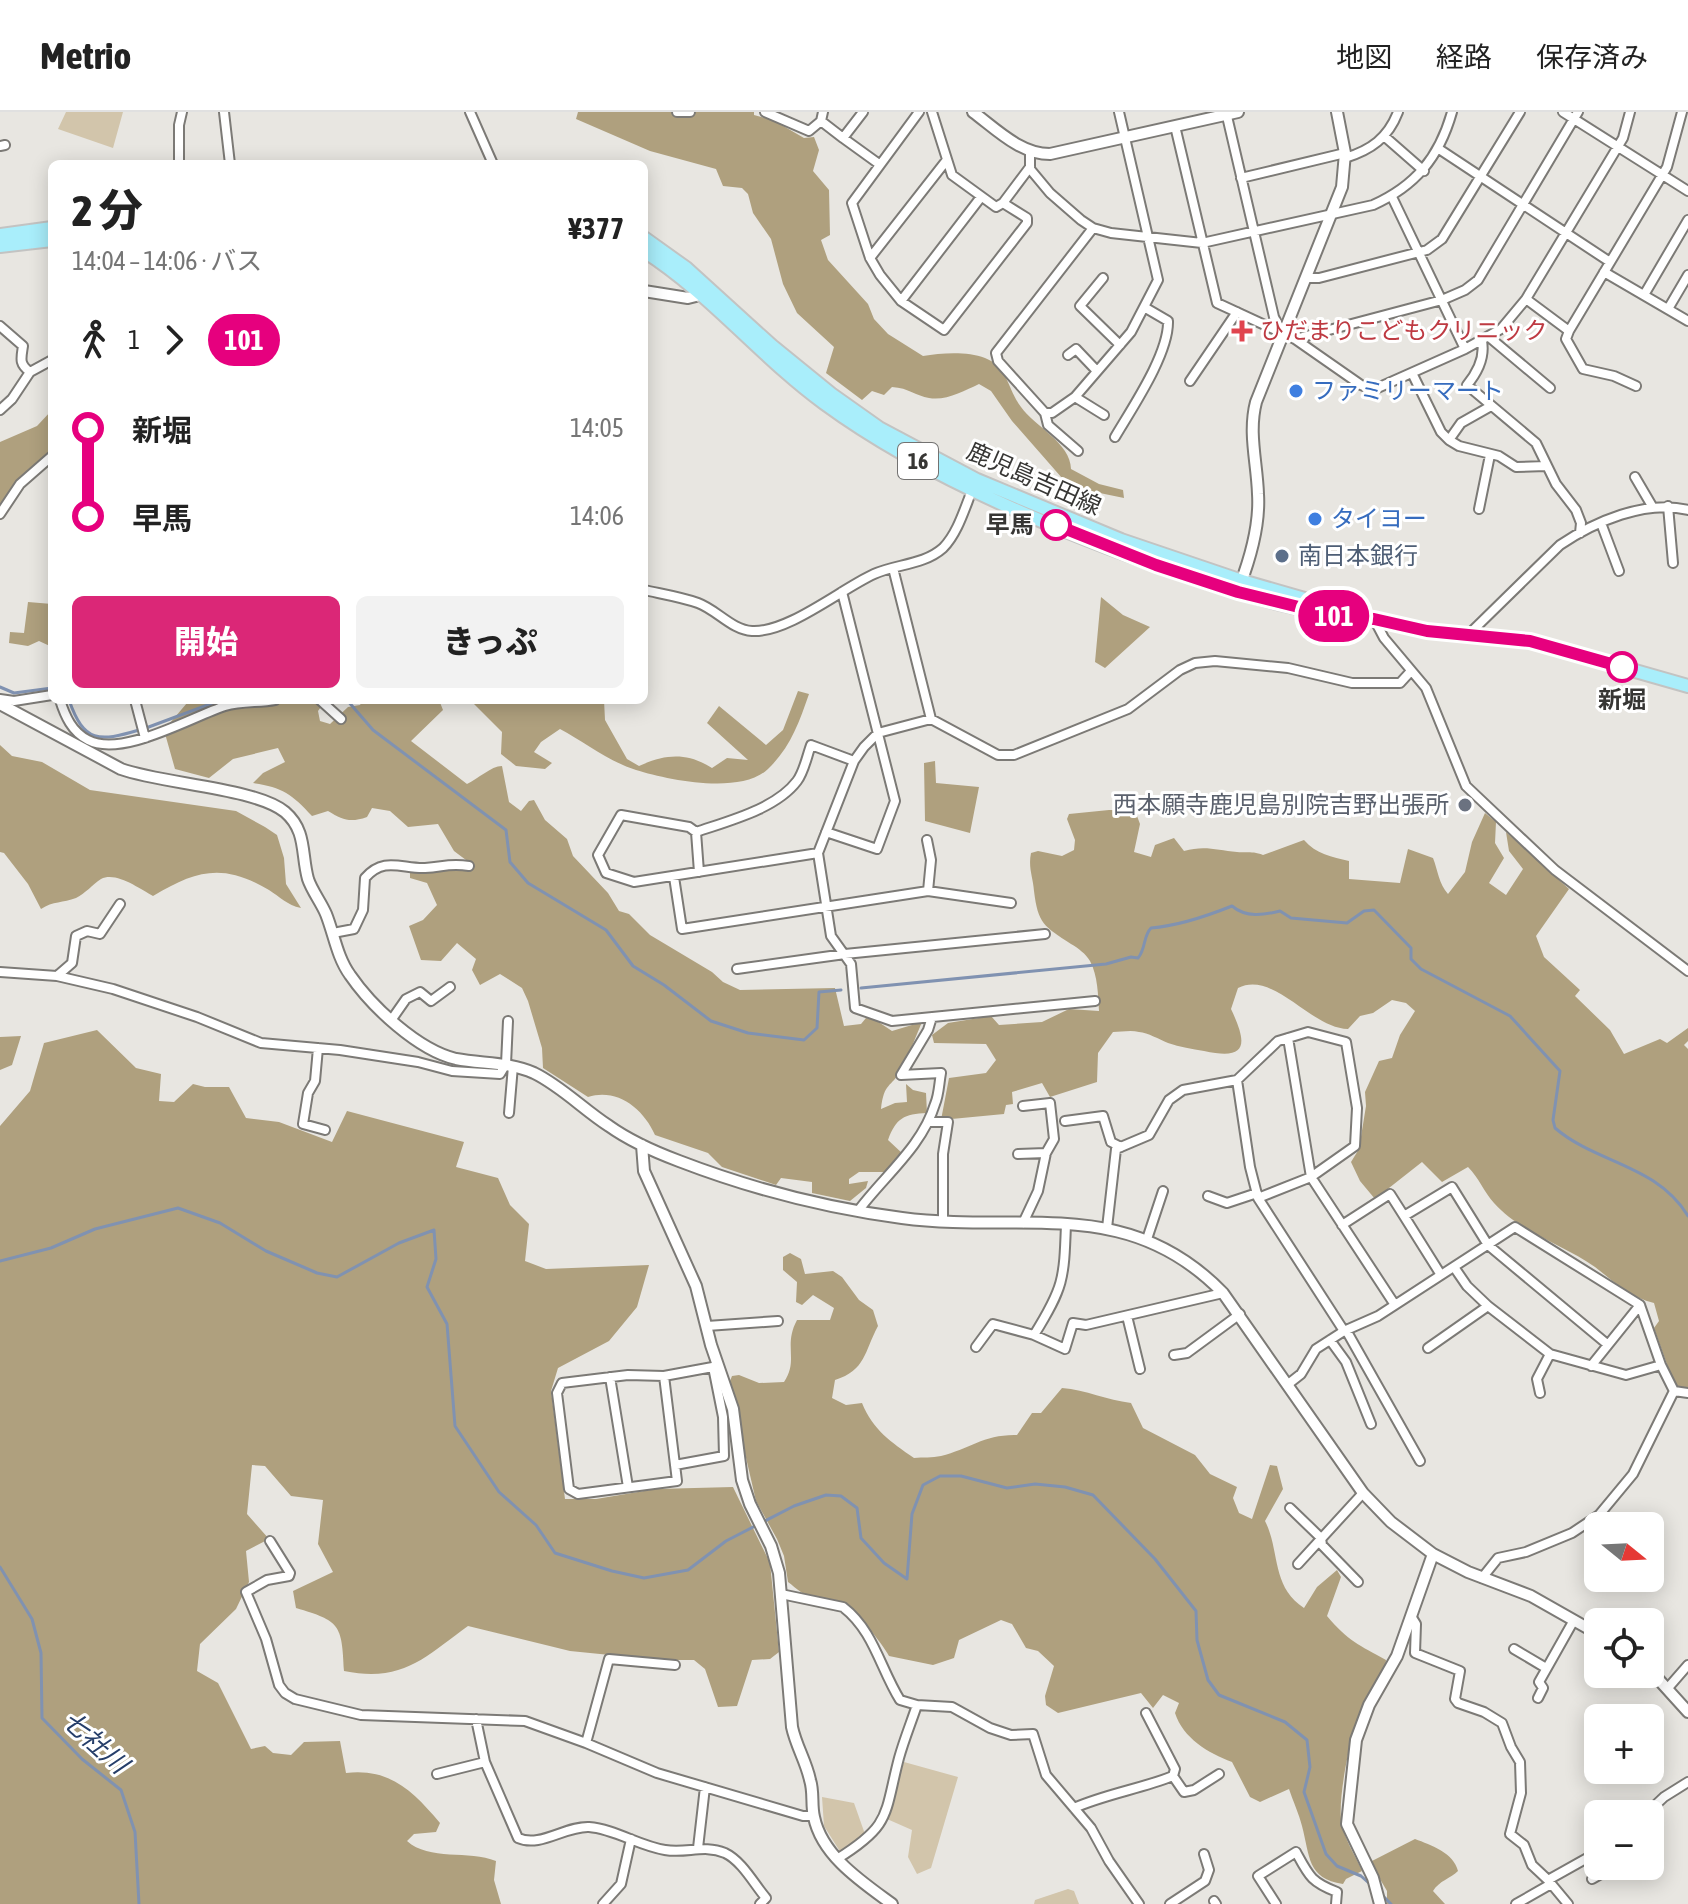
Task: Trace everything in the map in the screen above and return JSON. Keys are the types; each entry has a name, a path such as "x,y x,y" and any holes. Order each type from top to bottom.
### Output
{"main road":[{"path":"0,235 48,229"},
{"path":"0,246 48,240"},
{"name":"鹿児島吉田線","path":"648,241 686,268 772,346 831,394 879,428 975,485"},
{"name":"鹿児島吉田線","path":"648,254 700,295 767,356 873,437 1156,565 1240,586 1339,617 1374,619 1427,631 1530,641 1688,686"}],"street":[{"path":"179,160 182,112"},
{"path":"224,112 230,160"},
{"path":"470,112 491,160"},
{"path":"677,112 690,112"},
{"path":"765,112 809,131 822,116 843,138 879,164"},
{"path":"843,138 863,112"},
{"path":"919,112 852,203 870,258 901,301 944,330 1027,223 1027,218 1003,203"},
{"path":"932,112 952,175 996,207 1003,203 1030,167 1030,151"},
{"path":"973,112 1030,151 1040,154 1057,154 1230,113 1241,178 1274,317 1283,335"},
{"path":"1045,413 1052,413 1075,397 1120,345 1131,332 1158,280 1119,112"},
{"path":"1240,586 1250,557 1258,512 1252,419 1342,187 1345,156 1337,112"},
{"path":"1241,178 1363,153 1384,136 1398,112"},
{"path":"1030,167 1050,193 1093,228 1111,233 1202,243 1373,205 1392,197 1424,171 1439,149 1452,112"},
{"path":"1307,278 1319,278 1419,254 1442,239 1520,112"},
{"path":"1563,112 1576,116 1688,191"},
{"path":"1175,126 1217,303 1295,339 1373,390 1413,375 1485,339 1511,320 1618,146 1630,112"},
{"path":"1636,386 1614,376 1583,369 1566,339 1667,167 1682,112"},
{"path":"1295,339 1442,300 1478,280 1576,116"},
{"path":"1384,136 1424,171"},
{"path":"1439,149 1610,262"},
{"path":"870,258 946,161"},
{"path":"901,301 981,197"},
{"path":"1392,197 1465,349"},
{"path":"1644,295 1688,220"},
{"path":"1078,451 1048,425 1045,413 998,361 996,353 1093,228"},
{"path":"1604,272 1688,321"},
{"path":"1668,309 1688,275"},
{"path":"1103,278 1080,306 1120,345"},
{"path":"648,292 688,298 700,295"},
{"path":"1526,299 1569,331"},
{"path":"1115,437 1141,394 1169,336 1168,321 1144,307"},
{"path":"1190,381 1237,312"},
{"path":"0,326 23,346 22,366 30,372"},
{"path":"1485,339 1550,388"},
{"path":"1485,339 1483,354 1467,385 1536,443 1556,484 1576,510 1581,523 1580,533"},
{"path":"1068,355 1076,349 1096,370"},
{"path":"0,410 12,399 30,372 48,362"},
{"path":"1413,375 1441,432 1449,440 1459,446 1499,456 1516,467 1546,466"},
{"path":"1075,397 1104,415"},
{"path":"1449,440 1461,423 1491,406"},
{"path":"1479,509 1490,455"},
{"path":"0,514 20,484 48,460"},
{"path":"1635,477 1652,506"},
{"path":"648,591 696,602 716,611 737,627 752,631 768,629 797,618 875,573 940,551 953,535 975,485"},
{"path":"1467,636 1560,545 1580,533 1652,506 1688,510"},
{"path":"1668,506 1673,563"},
{"path":"1601,523 1619,571"},
{"path":"893,568 931,719"},
{"path":"826,832 873,849 879,846 895,801 842,592"},
{"path":"1374,619 1384,638 1426,688 1466,786 1555,870 1688,971"},
{"path":"1095,1001 892,1021 855,1008 851,964 831,936 818,853 854,761 878,733 931,719 998,755 1014,755 1128,709 1180,670 1195,663 1215,661 1288,668 1352,683 1400,683 1411,671"},
{"path":"0,702 48,696"},
{"path":"0,702 121,769 142,777 257,798 284,811 298,830 304,846 308,878 349,974 422,1046 456,1059 510,1065 546,1080 611,1128 642,1145 678,1161 776,1195 858,1211 943,1222 1066,1224 1107,1228 1147,1239 1193,1265 1240,1314 1363,1493 1401,1531 1433,1554 1482,1578 1531,1596 1584,1626"},
{"path":"62,704 75,731 87,740 100,744 145,738 238,704"},
{"path":"136,704 145,738"},
{"path":"324,704 341,719"},
{"path":"696,832 758,811 784,792 798,780 811,745 854,761"},
{"path":"696,832 689,827 621,815 598,855 606,873 634,882 818,853"},
{"path":"696,832 699,872"},
{"path":"927,840 931,860 928,891"},
{"path":"333,933 354,929 363,910 365,878 382,865 402,864 424,868 450,863 469,866"},
{"path":"674,877 682,929 928,891 1011,903"},
{"path":"57,976 72,963 76,936 87,931 100,934 120,904"},
{"path":"737,969 845,954 1045,934"},
{"path":"0,972 57,976 113,989 212,1022 261,1043 418,1062 440,1069 492,1076 500,1074 510,1065"},
{"path":"392,1019 406,999 420,992 431,1001 450,987"},
{"path":"858,1211 872,1191 894,1170 928,1122 935,1104 941,1073 901,1075 928,1030 932,1017"},
{"path":"508,1021 509,1113"},
{"path":"1107,1228 1116,1149 1149,1135 1169,1100 1183,1090 1237,1080 1278,1041 1308,1032 1346,1042 1357,1108 1355,1146 1311,1177 1227,1203 1208,1196"},
{"path":"1288,1038 1311,1177 1395,1305"},
{"path":"318,1048 315,1081 308,1093 303,1124 325,1130"},
{"path":"1237,1080 1250,1167 1258,1195 1345,1331 1420,1461"},
{"path":"1023,1106 1050,1103 1054,1139 1046,1153 1041,1181 1023,1223"},
{"path":"1065,1121 1103,1116 1111,1142 1121,1147"},
{"path":"928,1122 948,1122 943,1154 943,1222"},
{"path":"642,1145 644,1171 696,1286 716,1367 723,1417 724,1456 675,1465"},
{"path":"1018,1154 1046,1153"},
{"path":"1404,1216 1452,1187 1488,1245 1607,1344"},
{"path":"1147,1239 1163,1191"},
{"path":"1342,1225 1390,1194 1441,1275"},
{"path":"1034,1335 1062,1287 1066,1224"},
{"path":"1287,1385 1301,1374 1316,1349 1395,1305 1515,1227 1640,1305 1661,1365 1674,1391"},
{"path":"1454,1267 1467,1286 1488,1306 1550,1354 1626,1375 1661,1365"},
{"path":"976,1347 993,1324 1034,1335 1065,1349 1073,1323 1086,1325 1223,1293"},
{"path":"1591,1366 1640,1305"},
{"path":"1428,1348 1488,1306"},
{"path":"1174,1355 1187,1353 1240,1314"},
{"path":"1127,1316 1140,1369"},
{"path":"707,1326 778,1321"},
{"path":"1330,1340 1346,1362 1371,1424"},
{"path":"1540,1393 1537,1379 1550,1354"},
{"path":"664,1376 677,1481 578,1494 569,1489 557,1393 562,1383 610,1377 664,1376 716,1367"},
{"path":"716,1367 733,1409 742,1480 771,1546 779,1573 792,1727 810,1780 813,1816 837,1859 892,1904"},
{"path":"610,1377 628,1487"},
{"path":"1674,1391 1688,1393"},
{"path":"1482,1578 1498,1558 1526,1552 1572,1533 1599,1515 1633,1474 1674,1391"},
{"path":"1298,1564 1363,1493"},
{"path":"1290,1508 1321,1538 1322,1545 1358,1582"},
{"path":"270,1541 289,1576 267,1580 246,1592 266,1639 279,1685 295,1699 347,1713 525,1721 657,1773 803,1816 813,1816"},
{"path":"1380,1904 1373,1878 1347,1824 1356,1740 1369,1705 1397,1656 1433,1554"},
{"path":"781,1594 843,1607 850,1613 878,1650 900,1700 917,1705 952,1707 990,1728 1011,1735 1033,1734 1046,1775 1091,1828 1109,1861 1139,1904"},
{"path":"1411,1616 1416,1624 1415,1653 1460,1671 1455,1699 1458,1703 1493,1716 1505,1729 1520,1762 1522,1782 1510,1834 1524,1845 1532,1865 1568,1904"},
{"path":"1538,1698 1543,1688 1539,1682 1574,1620"},
{"path":"1514,1649 1546,1668"},
{"path":"586,1743 609,1659 675,1665"},
{"path":"1667,1689 1688,1665"},
{"path":"1664,1686 1688,1712"},
{"path":"837,1859 865,1842 885,1814 899,1757 917,1705"},
{"path":"1146,1713 1175,1769 1173,1776"},
{"path":"476,1719 485,1762 518,1838 532,1842 589,1827 664,1850 709,1848 737,1861 763,1901 774,1904"},
{"path":"437,1774 485,1762"},
{"path":"1173,1776 1184,1792 1194,1790 1219,1774"},
{"path":"1074,1808 1107,1794 1126,1793 1173,1776"},
{"path":"1661,1800 1688,1782"},
{"path":"698,1848 705,1787"},
{"path":"603,1904 621,1884 631,1839"},
{"path":"1276,1904 1258,1876 1296,1852 1316,1884 1337,1892 1336,1904"},
{"path":"1170,1904 1205,1881 1209,1870 1204,1854"},
{"path":"1516,1904 1584,1861"}],"shaded area":[{"path":"66,112 123,112 113,148 58,129"},
{"path":"578,112 754,112 754,115 773,120 804,138 814,137 819,150 813,171 829,190 830,235 821,240 828,260 868,304 874,319 888,334 923,356 962,354 993,362 1003,373 1021,407 1065,451 1071,469 1099,484 1123,490 1124,498 1090,491 1062,478 1012,421 991,391 979,384 955,395 935,399 892,387 884,395 872,391 862,400 826,373 834,347 797,313 783,284 771,239 753,213 748,194 742,188 723,186 716,169 650,151 576,119"},
{"path":"48,414 48,455 24,476 22,491 0,508 0,442 37,426"},
{"path":"1101,597 1123,615 1150,627 1105,668 1095,662"},
{"path":"28,602 48,604 48,645 39,641 28,646 9,643 10,632 24,633"},
{"path":"798,691 809,694 793,734 768,769 740,782 704,783 636,770 560,729 541,742 534,752 552,763 545,769 516,766 501,754 502,732 474,704 604,704 605,720 627,759 639,766 676,756 694,759 712,768 727,758 748,760 707,723 719,706 766,745 783,730"},
{"path":"186,704 323,704 318,711 320,721 330,724 348,707 361,704 441,704 443,710 411,741 467,784 502,766 509,802 521,811 529,801 534,800 545,820 567,839 573,856 608,893 619,911 629,914 650,935 740,990 835,988 844,1026 861,1024 866,1018 874,1019 892,1031 922,1022 901,1070 886,1090 881,1109 907,1102 906,1084 913,1090 926,1093 927,1113 902,1119 894,1127 888,1140 903,1154 889,1172 859,1172 849,1179 849,1184 868,1181 866,1188 850,1201 812,1193 812,1182 781,1178 776,1185 722,1167 708,1153 655,1135 644,1116 628,1102 609,1095 588,1097 543,1068 542,1048 522,988 500,974 480,985 472,970 476,959 457,943 441,961 421,960 409,926 423,920 437,905 427,883 410,878 410,869 466,860 454,851 438,824 408,827 390,811 372,808 367,817 356,820 328,811 312,816 286,793 253,783 263,773 285,762 278,748 233,759 209,778 175,769 164,730"},
{"path":"0,745 12,756 42,762 90,790 236,811 277,835 284,858 286,884 301,908 253,881 224,873 210,873 183,880 153,896 128,882 107,877 76,898 41,909 28,884 0,852"},
{"path":"935,761 936,783 979,787 970,833 925,821 924,763"},
{"path":"1125,810 1137,816 1140,824 1134,852 1151,857 1155,845 1174,838 1184,851 1204,848 1263,855 1304,840 1319,852 1349,861 1349,879 1400,883 1408,849 1433,858 1448,894 1465,872 1472,842 1485,813 1496,822 1495,843 1504,858 1489,883 1506,895 1523,869 1509,851 1506,832 1569,889 1536,936 1544,957 1580,990 1575,996 1610,1030 1624,1054 1660,1039 1667,1043 1688,1028 1688,1041 1684,1045 1688,1049 1688,1392 1674,1384 1654,1328 1659,1321 1654,1303 1630,1293 1583,1259 1517,1222 1494,1203 1468,1167 1442,1182 1422,1162 1375,1199 1360,1181 1351,1162 1359,1149 1366,1106 1365,1092 1379,1061 1392,1058 1400,1035 1415,1011 1406,1003 1392,1000 1373,1013 1360,1016 1348,1029 1320,1020 1265,987 1252,985 1238,988 1231,1009 1240,1031 1237,1051 1219,1053 1177,1046 1133,1031 1113,1032 1098,1053 1097,1082 1050,1097 1042,1083 1012,1092 1013,1104 1006,1105 1004,1114 941,1120 949,1078 986,1073 996,1060 986,1044 934,1043 932,1035 948,1023 991,1016 999,1025 1042,1022 1069,1009 1099,1011 1096,979 1090,961 1040,918 1030,858 1031,853 1038,851 1062,856 1074,850 1075,840 1067,819 1069,814"},
{"path":"97,1030 136,1068 161,1074 159,1101 174,1102 193,1084 229,1087 246,1118 279,1122 332,1142 347,1111 464,1142 456,1167 498,1178 510,1205 529,1224 525,1261 546,1269 649,1265 637,1307 609,1341 558,1368 551,1391 565,1499 596,1499 656,1489 733,1487 770,1563 779,1652 770,1659 752,1660 737,1706 718,1707 705,1669 694,1660 660,1660 570,1651 468,1626 412,1665 382,1673 344,1671 342,1643 336,1627 322,1617 296,1608 293,1591 333,1572 318,1544 323,1500 291,1496 265,1466 252,1465 247,1514 269,1539 246,1551 249,1582 236,1609 200,1644 197,1671 218,1683 251,1749 265,1746 273,1753 291,1755 304,1742 340,1741 346,1773 362,1772 388,1778 410,1792 440,1823 436,1832 414,1834 407,1841 426,1851 496,1861 494,1880 501,1904 0,1904 0,1126 30,1091 44,1043"},
{"path":"21,1036 12,1065 0,1070 0,1037"},
{"path":"790,1253 801,1259 805,1274 833,1271 842,1277 859,1300 873,1310 878,1326 866,1352 853,1371 835,1380 832,1398 846,1405 862,1403 877,1428 914,1458 941,1456 986,1439 1017,1435 1032,1413 1041,1413 1062,1388 1131,1403 1143,1428 1195,1455 1210,1474 1237,1487 1233,1498 1239,1513 1252,1519 1270,1465 1277,1466 1283,1489 1265,1521 1286,1590 1304,1608 1317,1587 1337,1570 1341,1577 1327,1616 1348,1637 1386,1660 1381,1677 1359,1714 1341,1799 1342,1825 1362,1871 1346,1879 1343,1884 1331,1881 1316,1871 1289,1789 1260,1802 1250,1797 1232,1762 1206,1749 1184,1730 1175,1713 1179,1703 1163,1695 1153,1708 1141,1693 1058,1713 1046,1705 1045,1696 1054,1666 1038,1651 1026,1648 1012,1624 1001,1620 959,1640 954,1658 933,1665 889,1656 868,1627 847,1606 808,1596 788,1582 784,1556 756,1501 738,1405 730,1381 732,1376 739,1375 759,1383 784,1382 790,1367 791,1338 797,1320 830,1320 834,1308 813,1295 802,1305 796,1302 797,1282 783,1270 783,1257"},
{"path":"904,1762 958,1777 931,1868 917,1874 908,1857 912,1830 887,1819"},
{"path":"822,1797 854,1803 866,1837 841,1853 824,1826"},
{"path":"1415,1839 1441,1850 1456,1865 1458,1871 1433,1891 1445,1904 1387,1904 1387,1891 1370,1862"},
{"path":"1068,1889 1074,1891 1079,1904 1034,1904 1035,1900"}],"waterway":[{"path":"0,687 14,693 48,689"},
{"path":"71,704 81,725 95,736 113,736 139,730"},
{"path":"146,728 210,704"},
{"path":"350,704 373,730 506,830 510,862 528,883 606,930 633,966 711,1021 748,1033 804,1040 817,1028 819,992 841,990"},
{"path":"861,988 1106,964 1138,958 1151,928 1192,920 1232,906 1249,914 1280,911 1291,918 1347,923 1364,911 1374,910 1411,948 1411,959 1421,969 1510,1016 1560,1071 1553,1120 1555,1128 1589,1150 1660,1185 1688,1216"},
{"path":"0,1261 51,1248 95,1229 178,1208 220,1223 266,1251 317,1273 337,1277 399,1243 434,1230 436,1259 427,1287 447,1324 455,1426 499,1492 536,1525 555,1553 644,1578 688,1570 726,1541 794,1506 826,1495 841,1496 857,1508 861,1538 884,1563 907,1579 912,1514 923,1485 940,1476 961,1476 1007,1488 1035,1484 1065,1487 1093,1495 1155,1559 1196,1611 1197,1640 1208,1680 1219,1695 1285,1722 1307,1740 1310,1767 1304,1792 1326,1854 1337,1866 1361,1876 1371,1885"},
{"name":"七社川","path":"0,1567 32,1619 41,1653 42,1718 82,1759 121,1790 135,1832 139,1904"},
{"path":"1383,1896 1391,1904"}],"bus line":[{"name":"101","path":"1056,525 1156,565 1238,592 1339,617 1374,619 1427,631 1530,641 1622,667"}],"place":[{"name":"ひだまりこどもクリニック","path":"1242,331"},
{"name":"ファミリーマート","path":"1296,391"},
{"name":"タイヨー","path":"1315,519"},
{"name":"早馬","path":"1056,525"},
{"name":"南日本銀行","path":"1282,556"},
{"name":"新堀","path":"1622,667"},
{"name":"西本願寺鹿児島別院吉野出張所","path":"1465,805"}]}
